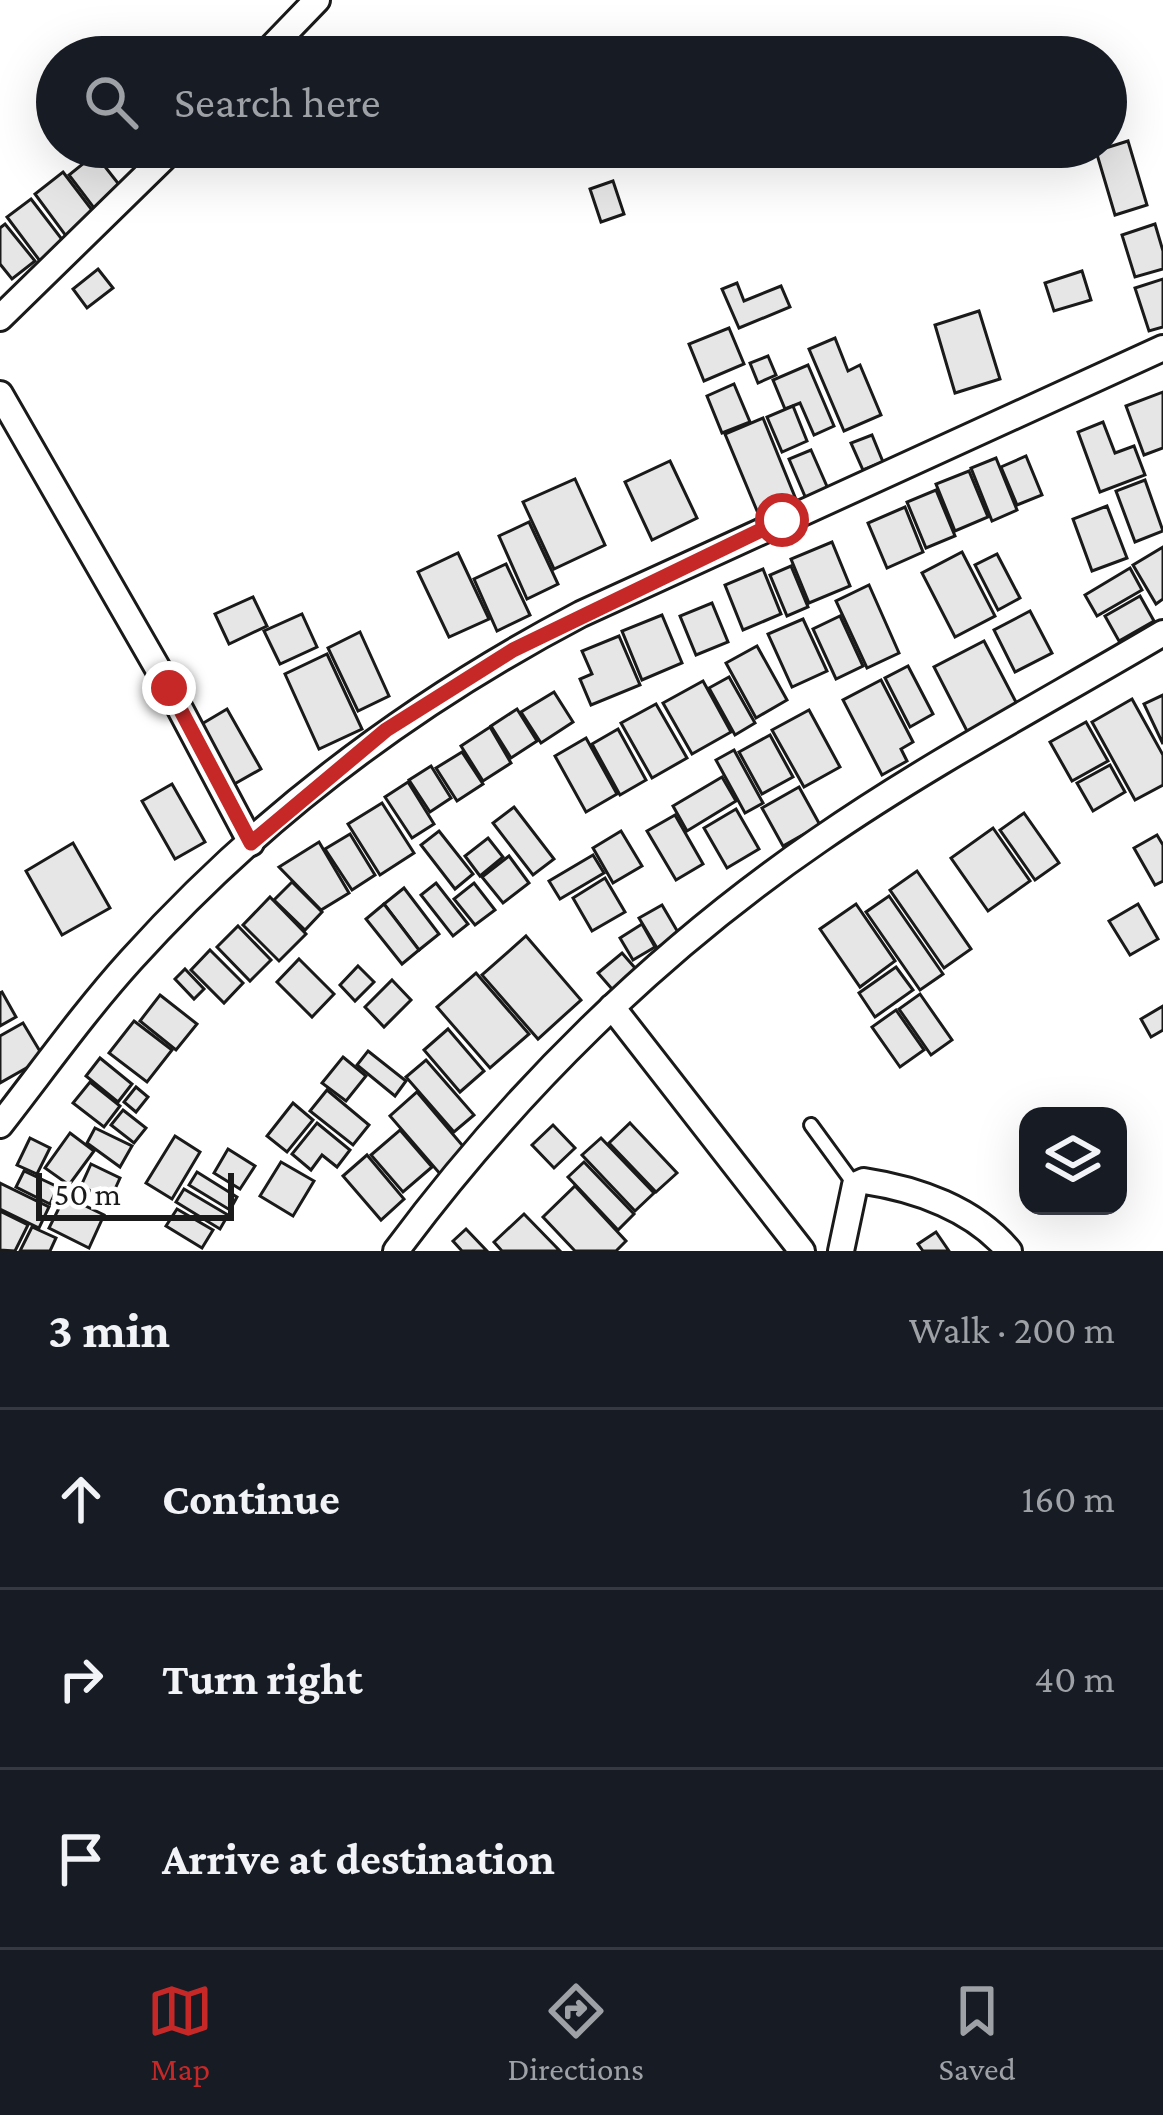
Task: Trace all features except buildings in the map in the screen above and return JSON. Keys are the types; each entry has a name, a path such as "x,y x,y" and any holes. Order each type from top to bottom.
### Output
{"street":[{"path":"282,36 317,0"},
{"path":"0,318 154,168"},
{"path":"0,1125 131,960 251,843 386,730 513,650 646,582 1163,348"},
{"path":"0,394 169,688 251,843"},
{"path":"396,1251 504,1118 613,1007 706,924 820,839 1163,633"},
{"path":"613,1007 802,1251"},
{"path":"841,1251 855,1185 869,1182 948,1205 976,1219 1009,1251"}],"lane":[{"path":"811,1125 855,1185"}],"route":[{"path":"169,688 251,843 386,730 513,650 782,520"}]}
